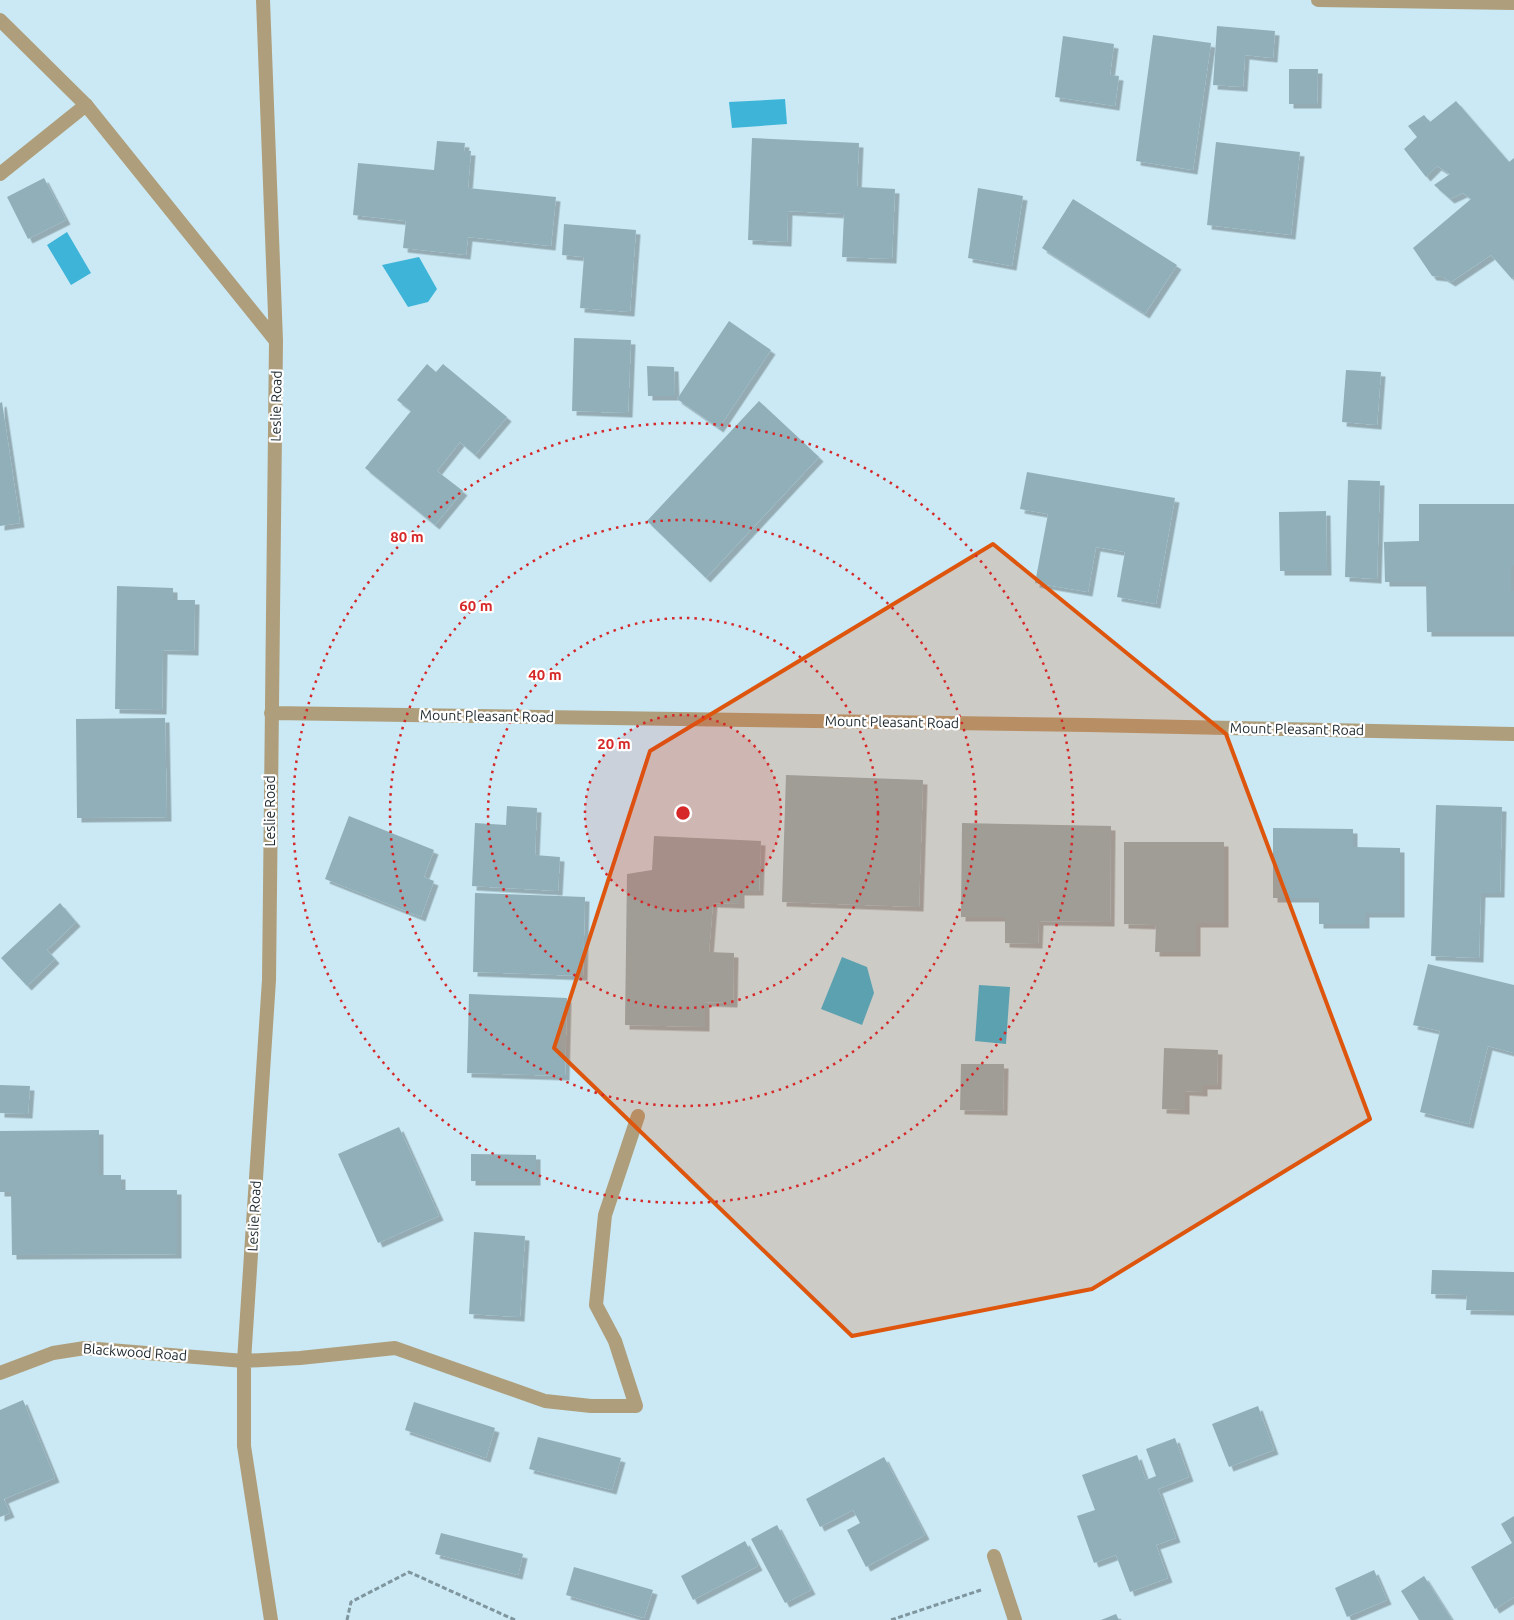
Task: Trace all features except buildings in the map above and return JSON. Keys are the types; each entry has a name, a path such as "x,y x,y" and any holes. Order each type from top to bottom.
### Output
{"street":[{"name":"Leslie Road","path":"262,0 276,341 269,980 244,1360 244,1446 270,1620"},
{"path":"1318,0 1514,3"},
{"path":"0,20 86,104 276,341"},
{"path":"0,174 86,104"},
{"name":"Mount Pleasant Road","path":"271,713 1089,725 1514,734"},
{"name":"Blackwood Road","path":"0,1373 53,1353 85,1348 244,1360 300,1358 395,1348 545,1401 591,1406 636,1406 615,1341 596,1305 605,1215 638,1116"},
{"path":"994,1556 1015,1620"}],"path":[{"path":"347,1620 351,1602 409,1572 515,1620"},
{"path":"891,1620 1003,1583"}],"highlighted area":[{"path":"993,544 1226,734 1370,1119 1092,1289 852,1336 554,1048 650,751"}],"water":[{"path":"785,99 787,124 732,128 729,102"},
{"path":"67,232 91,273 71,285 47,245"},
{"path":"419,257 437,289 428,302 408,307 382,265"},
{"path":"842,957 867,967 874,993 862,1025 821,1009"},
{"path":"979,985 1010,987 1006,1044 975,1041"}]}
